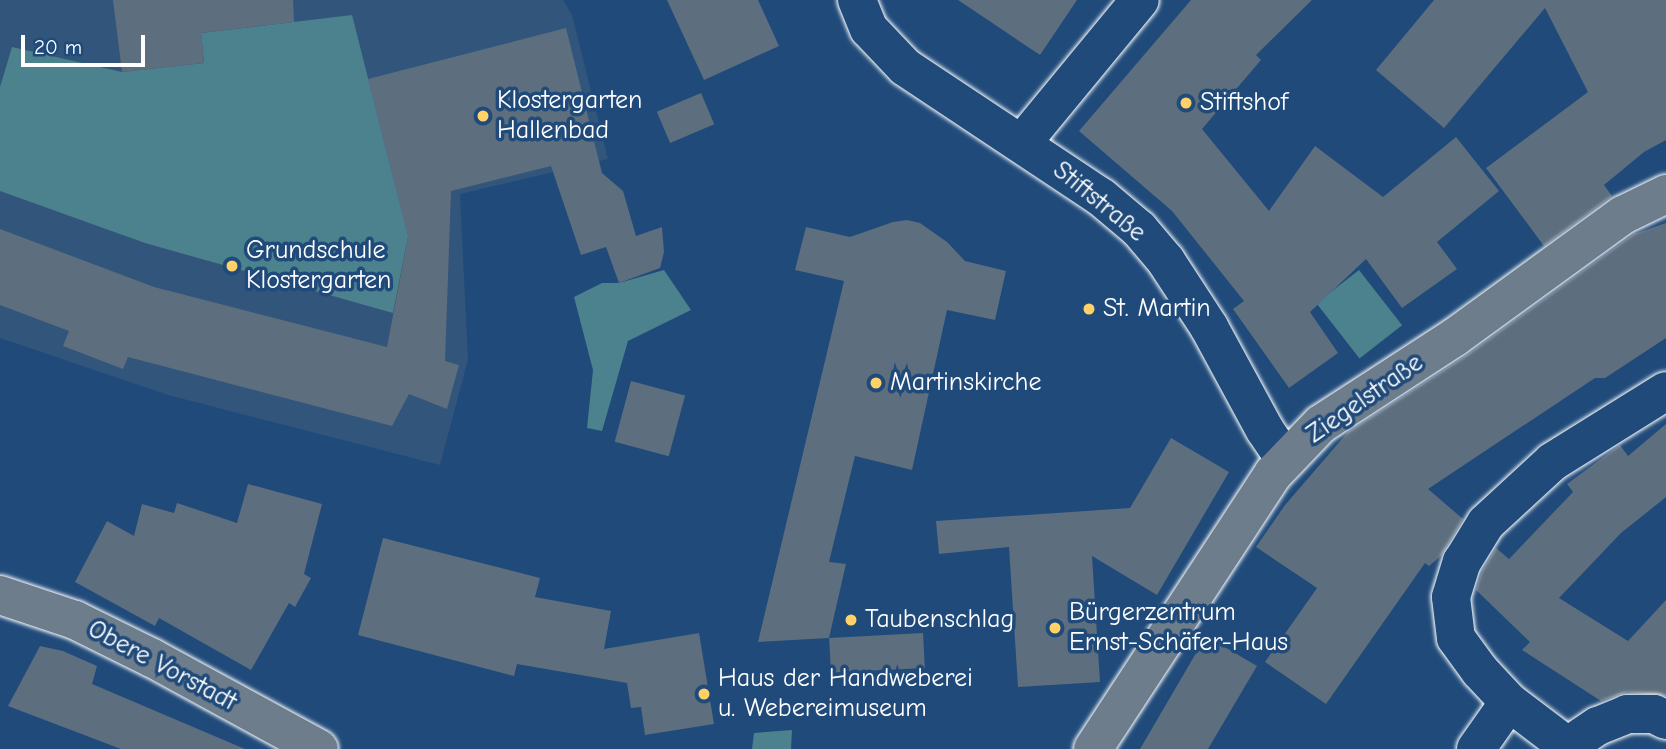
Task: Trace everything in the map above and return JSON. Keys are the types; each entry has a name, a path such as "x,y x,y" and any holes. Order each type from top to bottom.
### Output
{"main road":[{"name":"Ziegelstraße","path":"1093,749 1285,460 1321,424 1455,337 1623,215 1666,194"},
{"name":"Obere Vorstadt","path":"0,596 75,620 152,658 319,749"}],"street":[{"name":"Stiftstraße","path":"857,0 869,29 905,67 1023,143 1101,197 1139,229 1159,253 1209,327 1265,430 1285,460"},
{"path":"1023,143 1140,0"},
{"path":"1666,390 1552,463 1486,523 1462,562 1451,597 1456,638 1479,671 1509,702 1570,748 1598,726 1627,714 1654,714 1666,720"},
{"path":"1476,749 1509,702"}],"shaded area":[{"name":"Grundschule Klostergarten","path":"0,0 563,0 572,15 608,159 460,194 468,360 440,465 168,395 0,338"}],"green space":[{"path":"352,15 400,204 415,201 393,313 145,243 0,191 0,87 12,47 122,72 204,63 201,33"},
{"path":"664,270 691,310 628,341 602,431 587,428 593,370 574,297 602,283 619,283"},
{"path":"1359,270 1402,325 1360,358 1316,303"},
{"path":"792,730 791,749 752,749 754,733"}],"building":[{"path":"113,0 293,0 294,22 201,33 204,63 122,72"},
{"path":"667,0 758,0 779,46 704,80"},
{"path":"958,0 1077,0 1040,55"},
{"path":"1191,0 1312,0 1256,55 1261,60 1202,129 1269,211 1315,146 1383,197 1456,137 1499,191 1437,242 1457,269 1402,308 1366,259 1310,312 1338,353 1289,388 1233,309 1244,301 1172,211 1079,131"},
{"path":"1434,0 1666,0 1666,140 1644,152 1604,185 1612,196 1544,246 1486,168 1588,92 1545,8 1444,128 1376,70"},
{"path":"566,28 602,173 623,191 636,236 662,227 664,252 660,268 619,283 606,247 581,255 551,166 451,191 445,361 459,365 447,409 409,394 392,426 128,357 123,369 63,346 69,331 0,305 0,229 154,287 387,347 408,237 368,79"},
{"path":"701,93 714,124 670,143 657,112"},
{"name":"Martinskirche","path":"907,220 920,223 947,242 965,261 1006,271 995,320 947,310 912,470 855,456 829,562 846,564 829,638 758,642 844,281 795,270 806,227 850,237"},
{"path":"1666,223 1666,338 1605,378 1595,378 1428,489 1463,519 1441,556 1429,566 1425,563 1326,704 1265,662 1317,588 1256,547 1285,505 1348,432 1467,355 1634,234"},
{"path":"631,381 685,395 669,456 615,442"},
{"path":"1666,424 1666,497 1621,533 1559,598 1628,641 1666,600 1666,696 1627,692 1601,701 1522,650 1530,642 1476,590 1482,571 1496,548 1509,559 1573,492 1567,484 1620,445 1628,456"},
{"path":"1171,438 1229,472 1157,595 1092,556 1100,682 1018,687 1009,547 939,554 936,521 1130,508"},
{"path":"248,484 322,504 304,574 311,578 295,607 289,603 251,670 159,618 155,626 75,582 107,521 134,536 142,504 174,513 177,503 237,523"},
{"path":"383,538 540,578 535,597 611,611 604,649 699,633 714,724 645,735 641,707 631,708 627,683 517,664 514,676 358,635"},
{"path":"923,633 925,668 831,673 829,638"},
{"path":"1206,636 1257,666 1208,749 1140,749"},
{"path":"40,646 63,651 97,666 92,684 245,749 121,749 8,706"}],"place":[{"name":"Stiftshof","path":"1186,103"},
{"name":"Klostergarten Hallenbad","path":"483,116"},
{"name":"Grundschule Klostergarten","path":"232,266"},
{"name":"St. Martin","path":"1089,309"},
{"name":"Martinskirche","path":"876,383"},
{"name":"Taubenschlag","path":"851,620"},
{"name":"Bürgerzentrum Ernst-Schäfer-Haus","path":"1055,628"},
{"name":"Haus der Handweberei u. Webereimuseum","path":"704,694"}]}
